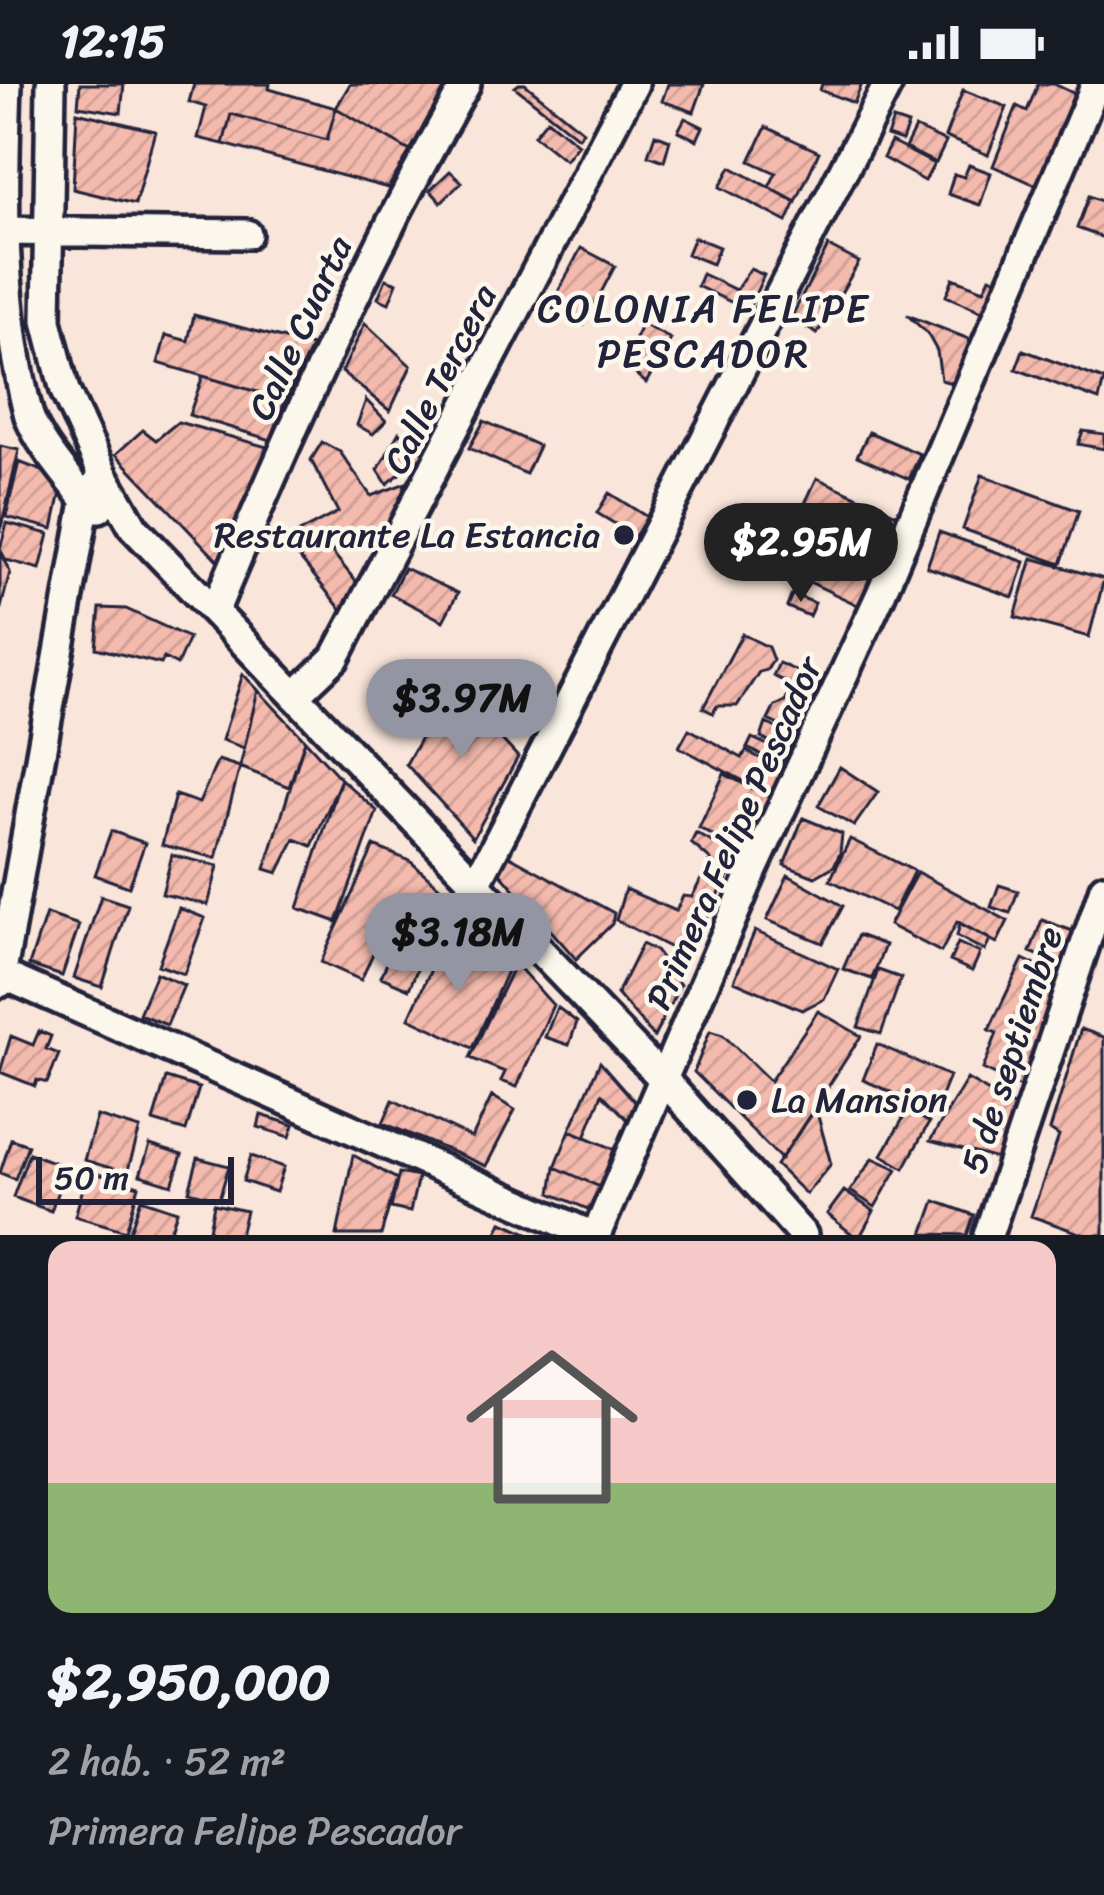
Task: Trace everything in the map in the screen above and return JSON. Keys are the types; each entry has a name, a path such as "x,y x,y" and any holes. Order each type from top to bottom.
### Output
{"street":[{"path":"51,84 47,321 65,391 134,528 664,1081 803,1235"},
{"name":"Calle Cuarta","path":"214,610 284,444 411,181 466,84"},
{"name":"Calle Tercera","path":"295,696 335,658 634,84"},
{"path":"476,884 888,84"},
{"name":"Primera Felipe Pescador","path":"593,1235 880,596 1096,84"},
{"path":"5,98 0,231 11,391 86,501 134,528"},
{"path":"0,231 247,234"},
{"path":"11,391 65,391"},
{"path":"103,474 86,501 25,794 13,854 1,979 593,1235"},
{"name":"5 de septiembre","path":"988,1235 1104,888"}],"building":[{"path":"80,84 124,84 121,113 78,106"},
{"path":"194,84 270,84 269,89 336,108 327,140 231,114 223,144 198,138 206,107 189,102"},
{"path":"350,84 450,84 410,151 336,108"},
{"path":"519,84 583,131 578,137 515,87"},
{"path":"668,84 704,84 694,112 662,101"},
{"path":"822,84 862,84 854,103 820,90"},
{"path":"1038,84 1054,84 1075,94 1040,187 993,166 1017,106 1027,111"},
{"path":"963,90 1007,107 988,155 945,137"},
{"path":"336,108 410,151 388,188 223,144 231,114 327,140"},
{"path":"77,112 155,131 135,204 73,189"},
{"path":"685,118 703,127 697,140 678,131"},
{"path":"547,119 578,144 565,160 534,135"},
{"path":"893,120 908,125 902,141 887,136"},
{"path":"766,127 819,152 796,202 769,187 776,173 750,161"},
{"path":"915,128 946,142 936,163 905,148"},
{"path":"655,134 670,140 664,161 648,155"},
{"path":"891,142 934,164 925,181 883,158"},
{"path":"969,165 991,173 980,205 948,194 954,174 964,177"},
{"path":"731,167 796,202 787,222 720,187"},
{"path":"450,171 462,182 441,202 430,190"},
{"path":"1089,196 1104,202 1104,238 1077,228"},
{"path":"694,237 719,247 712,264 687,254"},
{"path":"828,246 859,262 817,334 791,318"},
{"path":"581,248 615,266 584,325 550,307"},
{"path":"750,269 764,275 748,310 697,286 702,274 736,290"},
{"path":"990,277 1010,286 997,318 946,296 953,278 984,290"},
{"path":"386,279 397,283 389,303 378,298"},
{"path":"194,315 312,346 285,400 158,363 166,335 188,341"},
{"path":"475,315 493,330 482,343 464,328"},
{"path":"907,315 974,341 959,385 941,380 937,351 927,333"},
{"path":"365,323 411,366 390,411 342,372"},
{"path":"642,324 671,339 646,383 634,373 636,360 625,359"},
{"path":"1023,350 1104,380 1099,400 1016,369"},
{"path":"203,376 285,400 271,440 189,415"},
{"path":"366,400 386,421 373,434 357,425"},
{"path":"484,421 539,446 526,474 469,448"},
{"path":"178,422 267,447 221,564 116,454 143,430 156,440"},
{"path":"1083,431 1104,434 1104,449 1078,444"},
{"path":"399,432 425,454 387,484 378,470"},
{"path":"869,432 920,454 909,479 857,456"},
{"path":"322,442 340,452 371,496 406,483 383,547 361,537 332,552 362,589 344,613 285,540 338,512 311,460"},
{"path":"0,446 19,450 0,532"},
{"path":"19,462 45,472 61,492 53,529 6,517"},
{"path":"982,475 1079,511 1061,564 963,529"},
{"path":"817,478 905,518 878,576 790,535"},
{"path":"609,493 647,517 635,536 597,513"},
{"path":"7,523 49,534 40,569 6,560 0,549"},
{"path":"763,526 786,536 769,574 746,564"},
{"path":"939,532 1025,562 1013,597 927,567"},
{"path":"788,540 874,581 862,607 776,566"},
{"path":"0,552 10,572 0,612"},
{"path":"1032,558 1104,579 1089,637 1015,617"},
{"path":"404,568 458,593 443,621 391,594"},
{"path":"792,594 815,603 809,616 787,607"},
{"path":"100,608 126,609 189,638 177,665 164,658 161,664 96,648"},
{"path":"742,634 768,647 773,660 767,670 759,672 737,706 717,706 713,713 703,708"},
{"path":"779,663 821,682 798,734 768,720 775,706 785,702 792,685 773,676"},
{"path":"243,674 258,690 244,748 222,740"},
{"path":"451,685 518,757 473,838 406,764"},
{"path":"258,690 305,740 289,787 240,767"},
{"path":"766,723 793,736 789,751 761,738"},
{"path":"689,729 742,758 746,751 785,771 772,796 679,747"},
{"path":"752,738 786,753 781,764 747,748"},
{"path":"305,740 341,779 312,846 295,839 278,873 265,869"},
{"path":"218,760 240,767 216,858 162,845 175,795 199,803"},
{"path":"840,767 878,792 854,826 818,806"},
{"path":"724,774 771,798 742,851 699,828"},
{"path":"341,779 377,811 337,922 298,908"},
{"path":"803,818 842,834 834,866 815,877 784,865"},
{"path":"111,831 145,843 129,887 95,875"},
{"path":"696,833 738,857 687,956 616,920 625,889 676,911 683,896 692,897 711,860 691,843"},
{"path":"850,839 914,871 894,911 830,880"},
{"path":"374,846 410,861 458,903 444,940 396,903 361,980 321,962"},
{"path":"504,853 614,913 612,924 576,959 495,867"},
{"path":"172,855 218,866 208,905 162,894"},
{"path":"917,872 1008,921 997,943 957,922 941,952 889,925"},
{"path":"788,875 843,906 823,943 767,920"},
{"path":"999,885 1018,891 1010,913 991,907"},
{"path":"101,896 128,905 102,987 74,978"},
{"path":"179,908 205,918 184,974 158,965"},
{"path":"46,914 79,925 62,976 29,965"},
{"path":"1042,920 1073,931 1061,964 1030,952"},
{"path":"960,923 990,939 985,951 957,936"},
{"path":"755,931 838,969 824,999 802,1010 734,981"},
{"path":"858,935 885,945 872,979 843,969"},
{"path":"443,943 507,971 473,1048 409,1018"},
{"path":"958,943 980,953 972,971 950,961"},
{"path":"642,944 656,951 680,985 654,1037 617,994"},
{"path":"390,956 418,967 409,989 381,977"},
{"path":"1023,959 1061,977 1024,1089 983,1069 997,1033 989,1030"},
{"path":"515,963 553,1005 517,1087 501,1081 505,1072 470,1058"},
{"path":"878,970 901,978 881,1034 858,1027"},
{"path":"156,973 184,985 167,1025 139,1014"},
{"path":"557,1007 577,1022 569,1045 545,1037"},
{"path":"818,1011 861,1036 781,1159 694,1072 710,1031 723,1035 770,1081"},
{"path":"1081,1029 1104,1037 1104,1235 1085,1235 1031,1216 1059,1136 1050,1130"},
{"path":"39,1031 51,1036 46,1049 59,1054 47,1083 37,1080 35,1086 0,1072 11,1036 33,1045"},
{"path":"877,1044 949,1076 935,1111 863,1080"},
{"path":"600,1062 636,1103 630,1122 602,1094 585,1137 570,1130"},
{"path":"166,1078 199,1088 186,1131 153,1121"},
{"path":"967,1079 1016,1108 1001,1160 930,1141"},
{"path":"492,1096 515,1110 486,1166 383,1123 393,1100 472,1138"},
{"path":"816,1109 831,1164 806,1194 776,1165"},
{"path":"908,1110 929,1123 904,1168 882,1155"},
{"path":"261,1115 294,1125 290,1137 258,1127"},
{"path":"97,1116 140,1129 127,1173 84,1160"},
{"path":"570,1130 614,1149 600,1187 555,1167"},
{"path":"11,1139 28,1145 15,1179 0,1173"},
{"path":"150,1145 182,1155 172,1185 140,1175"},
{"path":"29,1153 66,1167 51,1211 13,1197"},
{"path":"353,1155 397,1179 381,1235 337,1235"},
{"path":"251,1156 284,1167 276,1192 243,1181"},
{"path":"198,1158 229,1166 219,1199 189,1191"},
{"path":"873,1158 897,1169 875,1207 850,1191"},
{"path":"555,1167 600,1187 590,1210 551,1193"},
{"path":"88,1171 139,1186 126,1231 75,1216"},
{"path":"399,1173 418,1177 410,1212 391,1208"},
{"path":"844,1191 874,1211 861,1235 853,1235 827,1214"},
{"path":"141,1199 177,1211 169,1235 129,1234"},
{"path":"935,1201 974,1215 967,1235 923,1234"},
{"path":"214,1204 246,1211 240,1235 208,1235"},
{"path":"502,1222 530,1234 496,1235"}],"place":[{"name":"Restaurante La Estancia","path":"624,535"},
{"name":"La Mansion","path":"747,1100"}],"district":[{"name":"COLONIA FELIPE PESCADOR","path":"704,330"}]}
